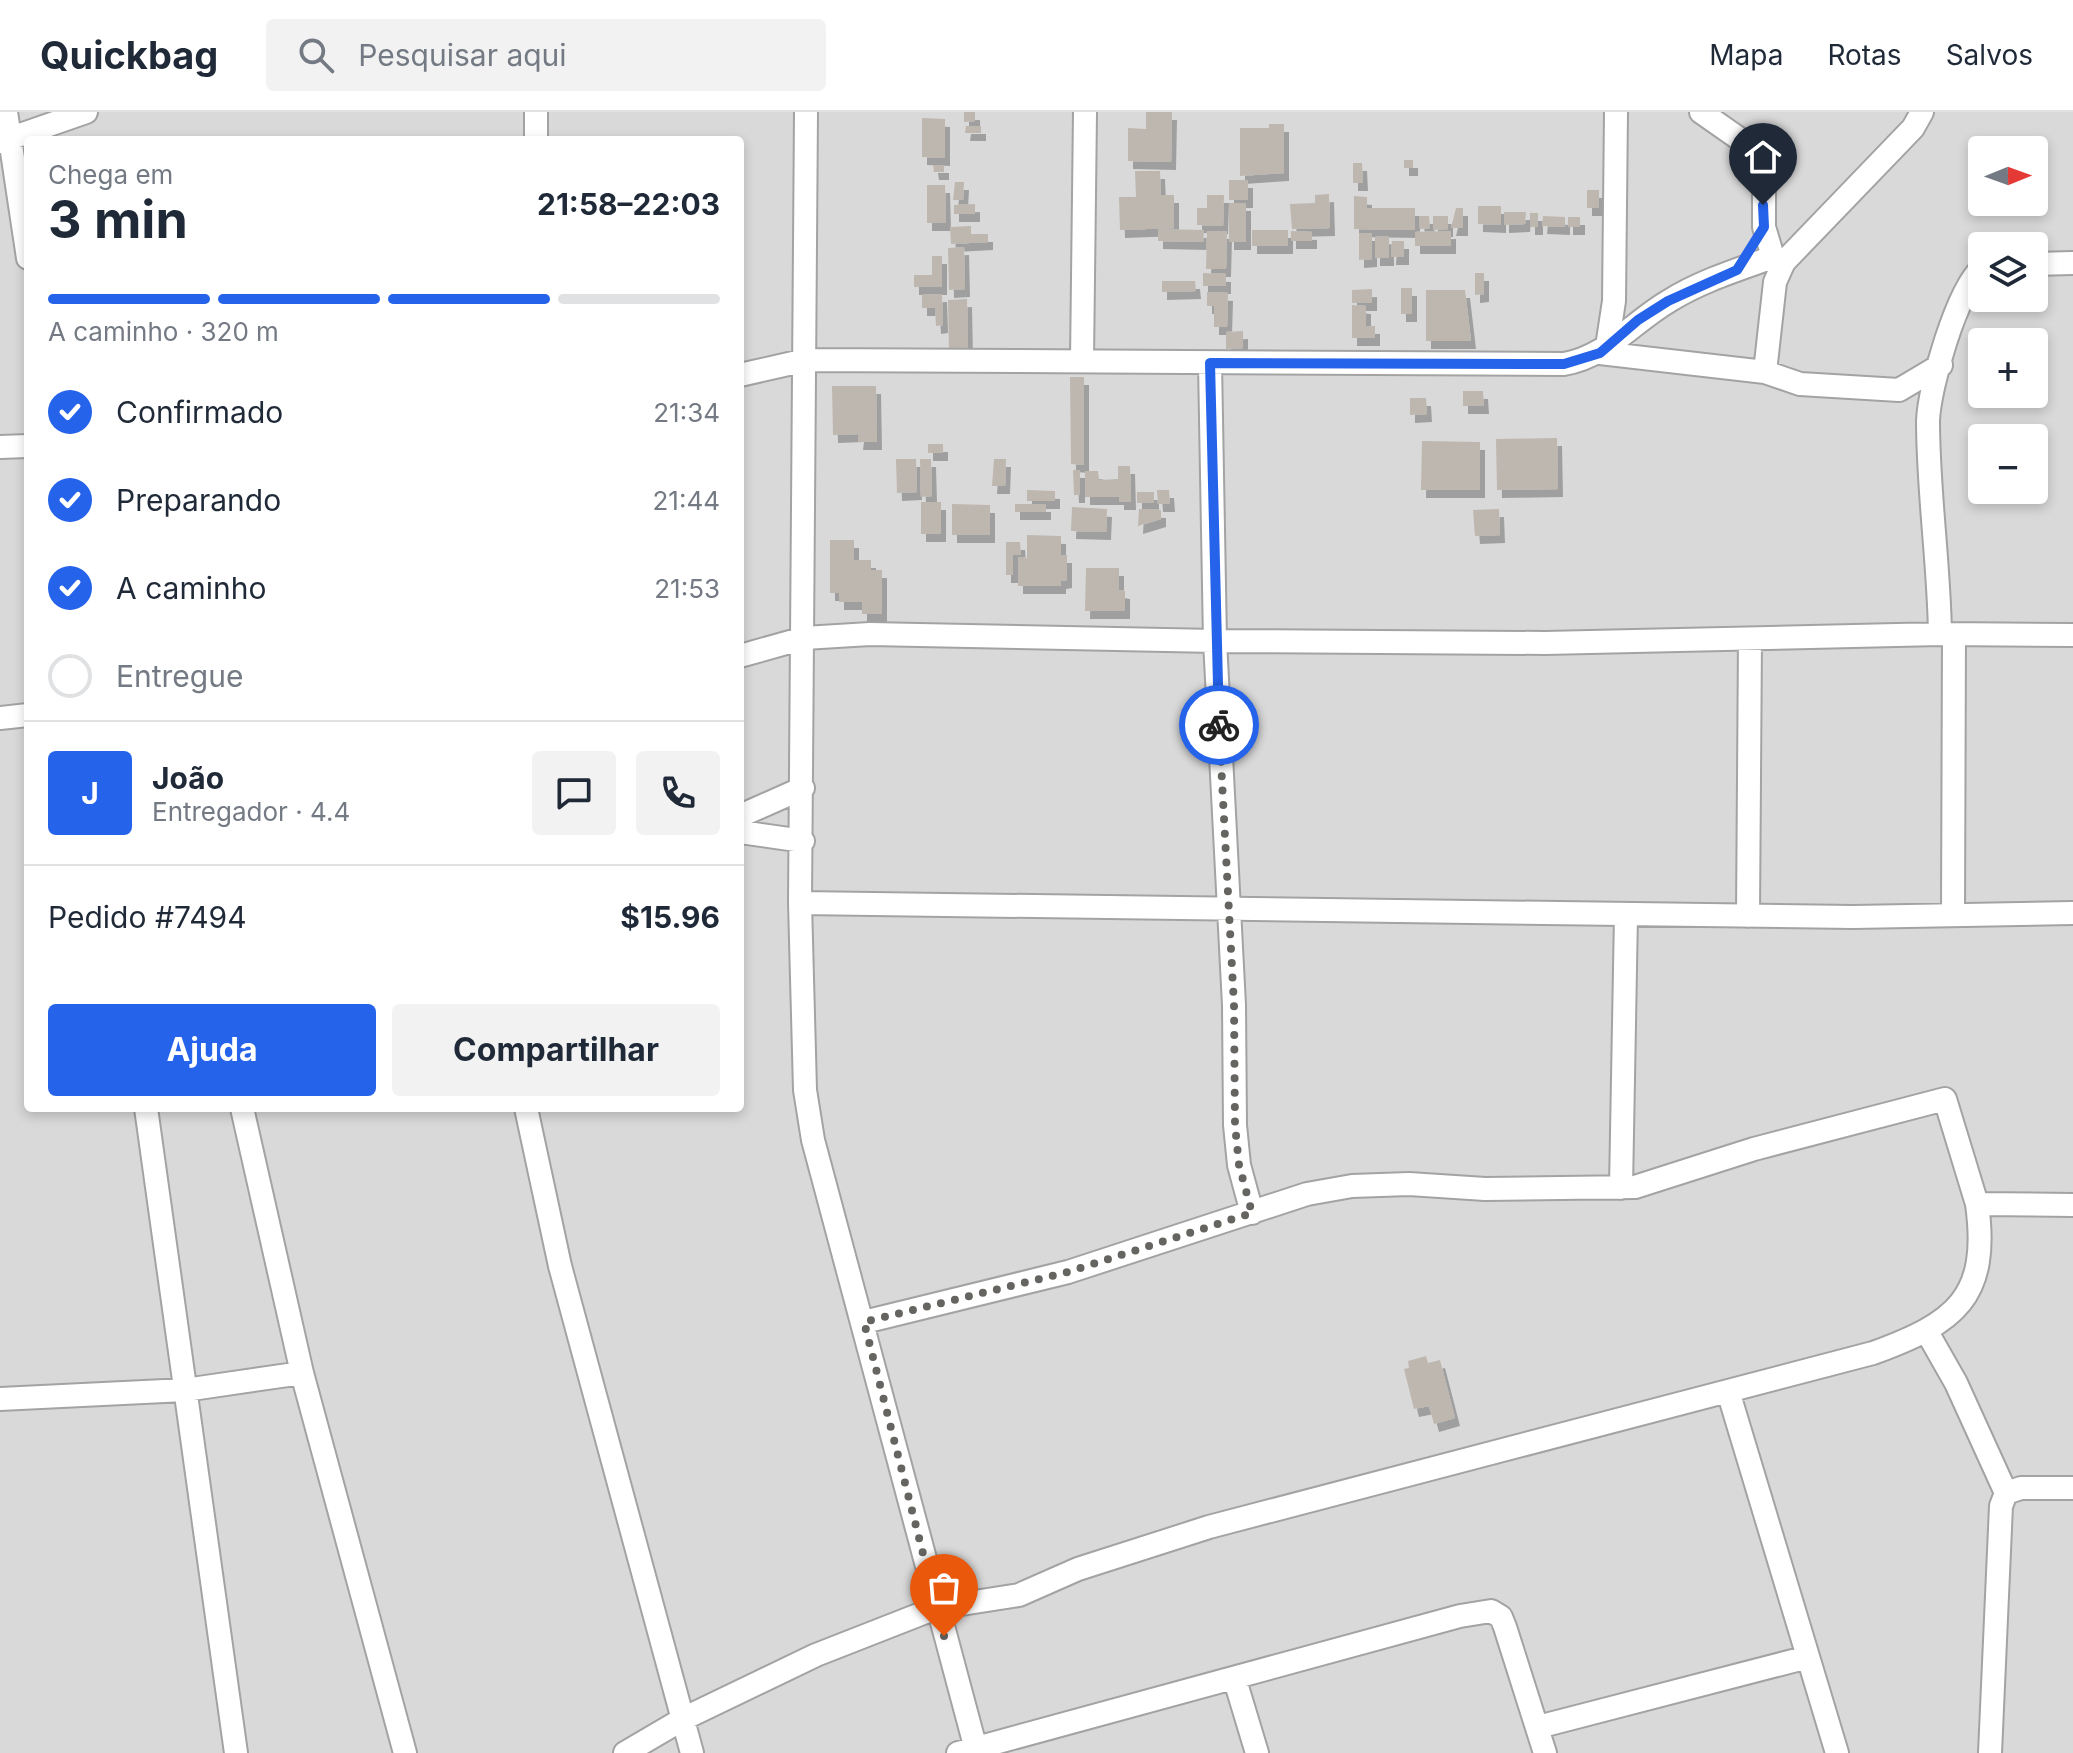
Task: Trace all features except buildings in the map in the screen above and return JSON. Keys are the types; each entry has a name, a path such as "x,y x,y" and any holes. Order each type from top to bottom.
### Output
{"street":[{"path":"6,112 5,141 24,238"},
{"path":"5,141 86,112"},
{"path":"536,112 536,136"},
{"path":"806,112 803,841 800,903 805,1090 813,1140 864,1322 970,1752 1460,1616 1491,1611 1505,1627 1545,1753"},
{"path":"1082,361 1085,112"},
{"path":"1604,350 1614,301 1616,112"},
{"path":"1701,112 1733,133 1755,154 1764,186 1764,227 1778,260 1765,372"},
{"path":"744,374 806,360 1564,364 1604,350 1638,320 1668,301 1737,270 1778,260 1913,128 1922,112"},
{"path":"1737,270 1764,227"},
{"path":"2048,264 2073,263"},
{"path":"1953,913 1947,635 1928,418 1954,316 1968,285"},
{"path":"1604,350 1765,372 1800,384 1899,390 1941,365"},
{"path":"1210,363 1215,641 1226,909 1234,1005 1235,1125 1239,1165 1252,1213"},
{"path":"1899,390 1928,418"},
{"path":"0,447 24,446"},
{"path":"744,655 804,638 870,634 1545,643 2073,635"},
{"path":"1748,916 1750,639"},
{"path":"0,718 24,715"},
{"path":"744,814 803,788"},
{"path":"744,833 803,841"},
{"path":"800,903 1044,909 1853,917 2073,913"},
{"path":"1621,1188 1626,914"},
{"path":"625,1753 683,1719 816,1655 936,1608 1019,1595 1078,1569 1209,1527 1873,1353 1927,1332 1953,1314 1970,1294 1980,1265 1982,1236 1977,1204 1945,1099 1754,1149 1635,1187 1352,1186 1307,1194 1068,1272 864,1322"},
{"path":"147,1112 236,1753"},
{"path":"243,1112 302,1373 405,1753"},
{"path":"527,1112 560,1266 656,1633 692,1753"},
{"path":"1977,1204 2073,1205"},
{"path":"1927,1332 1956,1383 2006,1493 1997,1535 1990,1753"},
{"path":"0,1399 185,1390 302,1373"},
{"path":"1728,1391 1837,1753"},
{"path":"2006,1493 2021,1488 2073,1488"},
{"path":"1538,1727 1808,1657"},
{"path":"1235,1680 1257,1753"}],"shaded area":[{"path":"0,112 2073,112 2073,1753 0,1753"}],"way so far":[{"path":"944,1636 864,1322 1068,1272 1252,1213 1239,1165 1235,1125 1234,1005 1226,909 1219,725"}],"route":[{"path":"1219,725 1210,363 1564,364 1586,360 1600,353 1638,320 1668,301 1737,270 1764,227 1763,205"}]}
